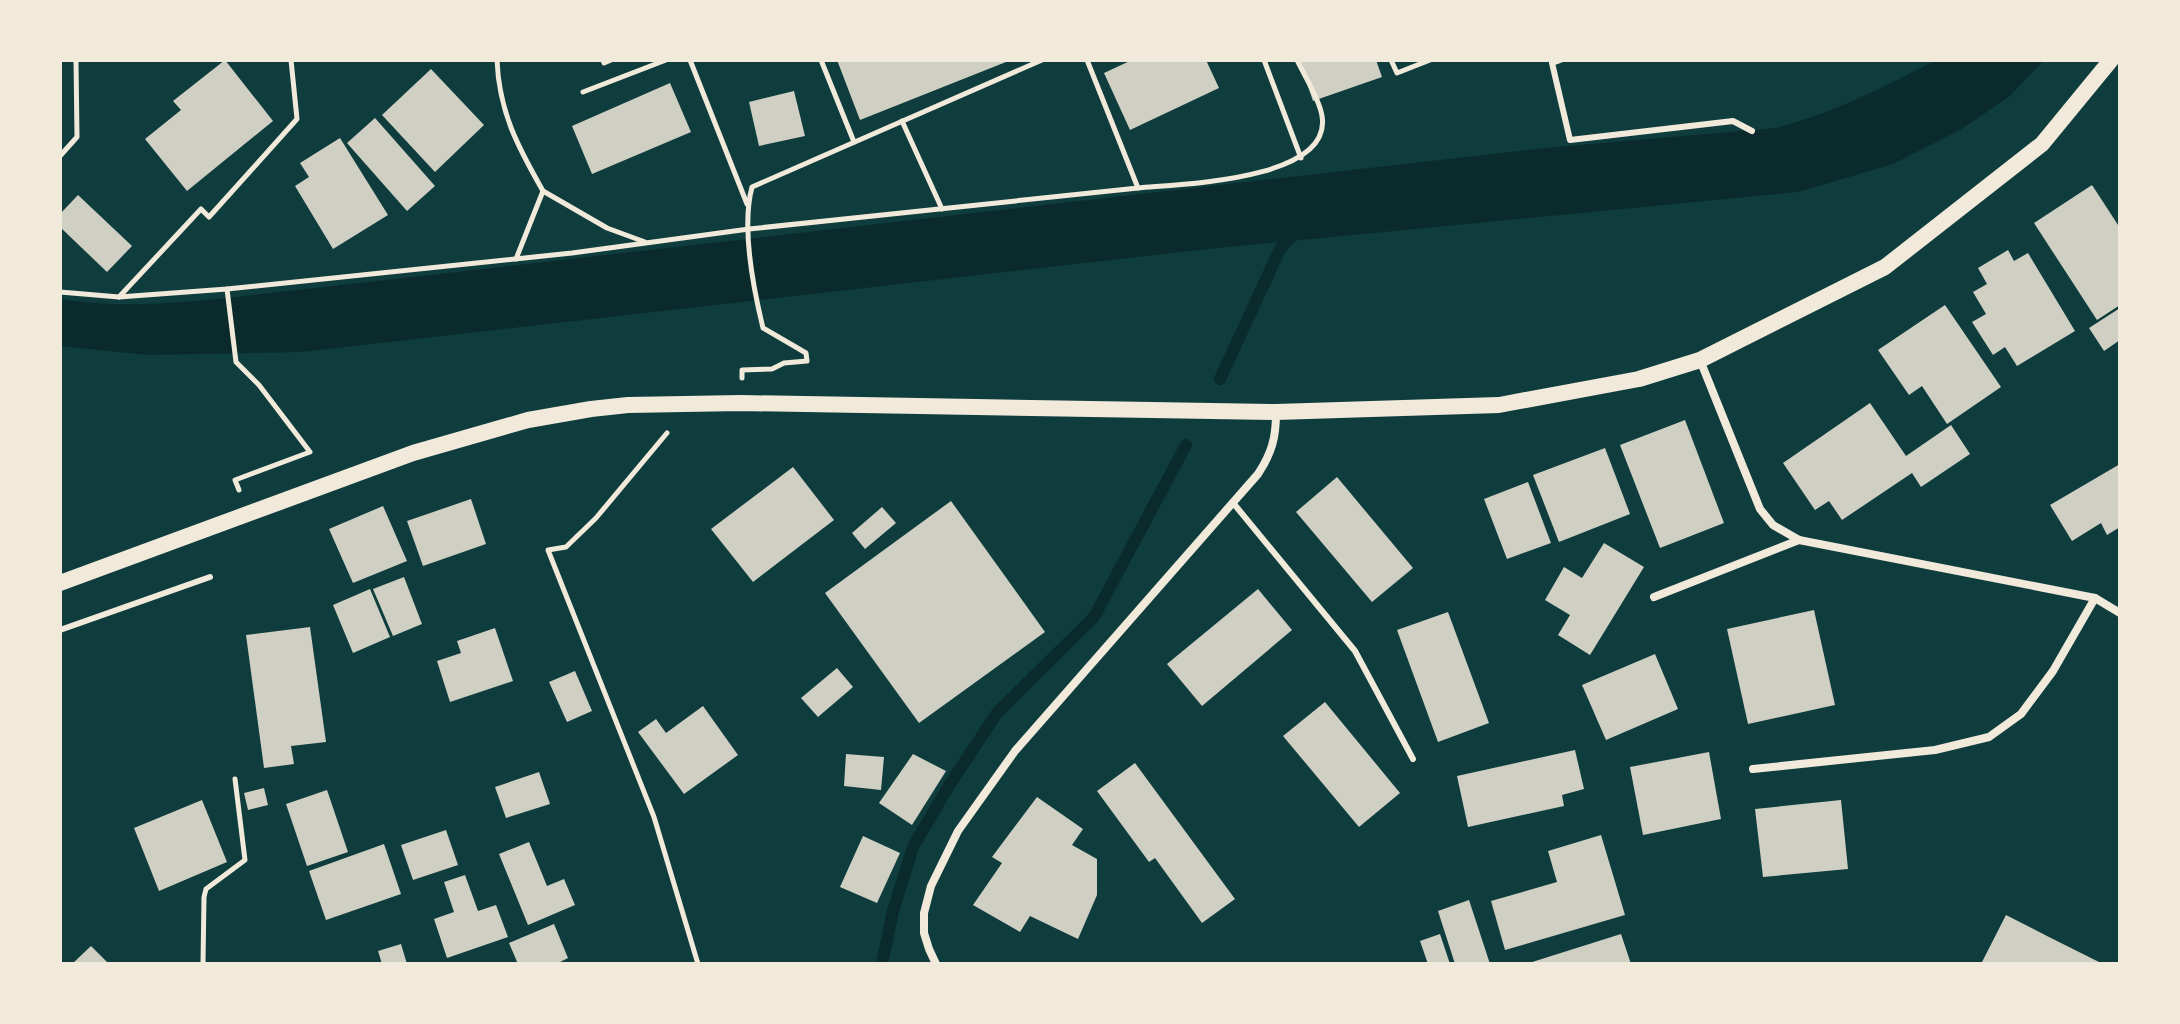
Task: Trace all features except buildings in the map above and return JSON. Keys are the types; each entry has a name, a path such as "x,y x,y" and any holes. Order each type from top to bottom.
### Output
{"main road":[{"path":"60,583 413,453 555,414 628,405 741,403 1276,412 1499,405 1639,379 1700,360 1885,267 2042,144 2111,60"}],"street":[{"path":"1700,360 1760,509 1773,525 1799,540 2095,598 2120,613"},
{"path":"936,964 924,933 924,913 931,886 958,831 1015,751 1234,504 1269,457 1276,437 1276,412"},
{"path":"1654,597 1799,540"},
{"path":"1753,769 1935,750 1989,737 2021,714 2053,671 2095,598"}],"lane":[{"path":"1560,60 1552,63 1570,140 1733,121 1752,131"},
{"path":"1234,504 1355,651 1413,759"},
{"path":"60,630 210,577"}],"path":[{"path":"60,156 77,137 76,60"},
{"path":"119,297 201,209 209,217 297,119 291,60"},
{"path":"497,60 504,110 511,131 543,191 607,228 649,243"},
{"path":"603,60 604,63 611,60"},
{"path":"583,92 666,60"},
{"path":"690,60 747,204 756,300 763,328 806,353 807,361 784,363 772,369 742,370 741,403"},
{"path":"821,60 854,142"},
{"path":"747,204 752,187 1042,60"},
{"path":"1087,60 1138,188"},
{"path":"1264,60 1301,158"},
{"path":"60,292 119,297 228,292 749,229 1243,177 1301,158 1320,135 1322,117 1297,60"},
{"path":"1391,60 1397,73 1430,60"},
{"path":"902,121 942,209"},
{"path":"516,259 543,191"},
{"path":"228,292 236,362 279,410 310,452 235,480"},
{"path":"669,404 669,429 662,441 596,518 566,547 548,550 654,817 698,964"},
{"path":"203,964 206,889 245,860 235,779"}],"water":[{"path":"1936,60 2044,60 2010,96 1960,130 1893,164 1798,192 1208,249 301,352 148,355 60,346 60,299 124,304 226,298 1545,148 1775,128 1837,107"}],"waterway":[{"path":"1220,379 1280,249 1298,230"},
{"path":"882,964 893,911 913,847 997,713 1094,617 1186,445"}]}
